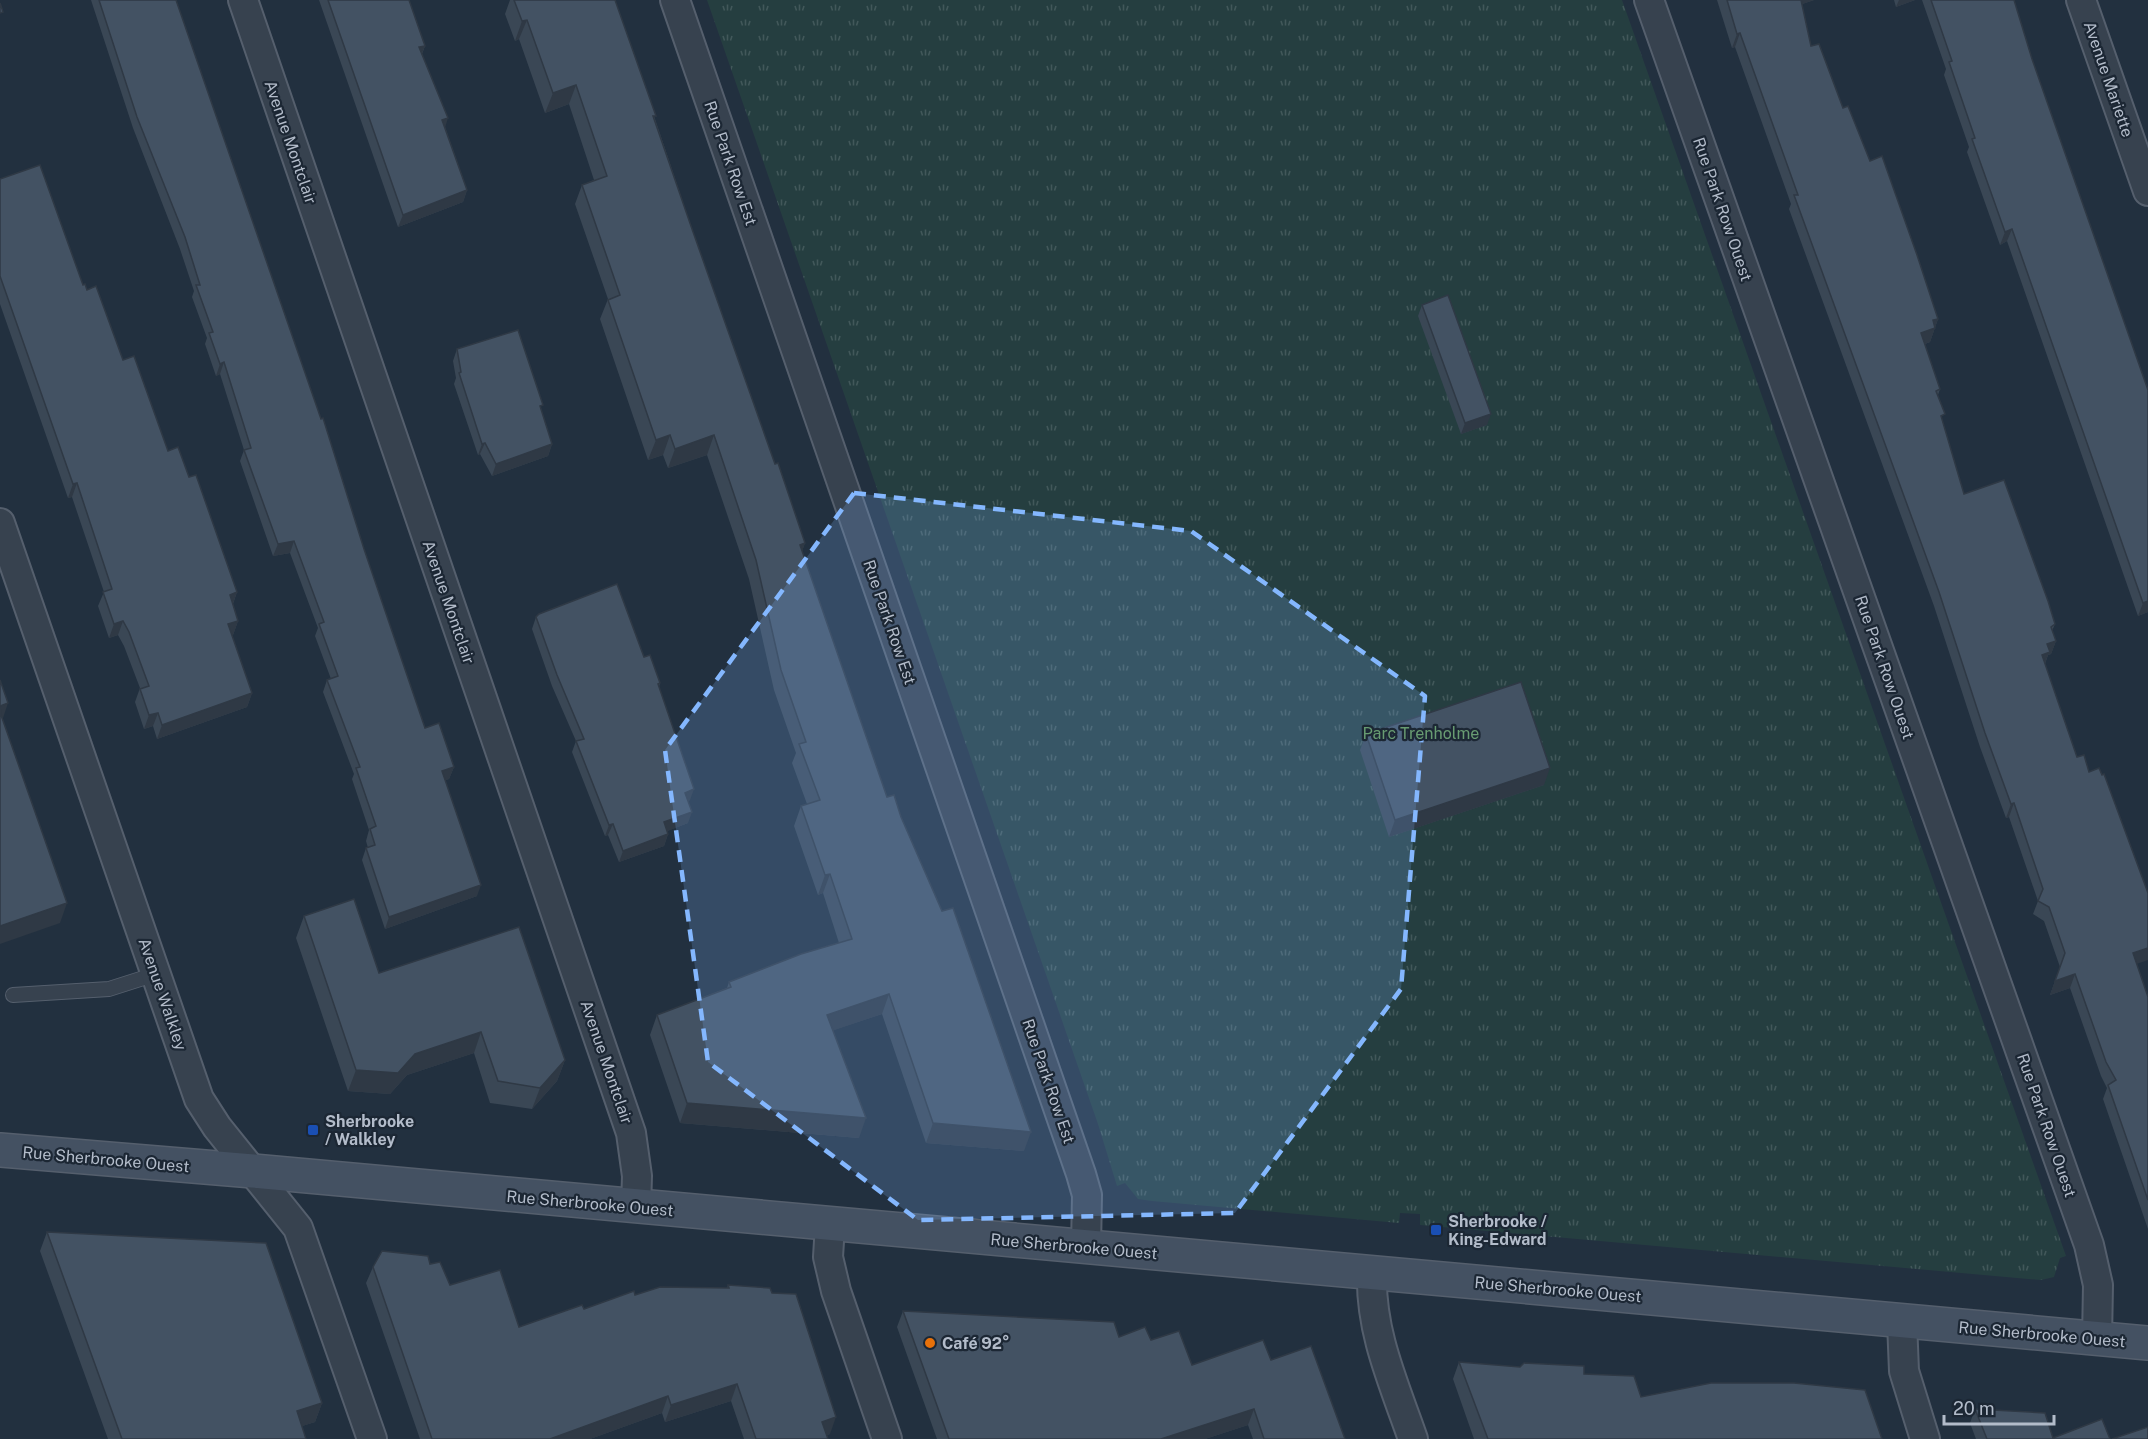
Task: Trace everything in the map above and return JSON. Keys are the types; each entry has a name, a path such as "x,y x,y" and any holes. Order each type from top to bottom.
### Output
{"main road":[{"name":"Rue Sherbrooke Ouest","path":"0,1150 2148,1343"}],"street":[{"name":"Avenue Montclair","path":"243,0 631,1133 637,1176 636,1208"},
{"name":"Rue Park Row Est","path":"675,0 1081,1173 1087,1195 1086,1247"},
{"name":"Rue Park Row Ouest","path":"1649,0 2089,1245 2098,1285 2097,1339"},
{"name":"Avenue Mariette","path":"2081,0 2148,191"},
{"name":"Avenue Walkley","path":"0,523 199,1099 298,1228 372,1439"},
{"path":"830,1225 828,1257 836,1291 887,1439"},
{"path":"1372,1273 1371,1300 1379,1342 1413,1439"},
{"path":"1902,1322 1904,1371 1925,1439"}],"lane":[{"path":"13,995 110,989 156,974"}],"highlighted area":[{"path":"854,493 1191,531 1425,696 1401,989 1235,1213 918,1220 708,1062 665,750"}],"green space":[{"name":"Parc Trenholme","path":"707,0 1622,0 2066,1256 2060,1258 2054,1277 2041,1280 1420,1225 1420,1214 1400,1213 1399,1223 1152,1201 1138,1199 1125,1183 1117,1186 1098,1124"}],"building":[{"path":"99,0 176,0 321,419 323,418 364,549 425,728 439,723 454,767 442,771 481,885 389,917 366,848 375,845 370,829 376,826 356,768 360,767 327,680 338,676 319,624 324,622 294,541 278,544 244,450 251,448 224,362 220,364 209,333 213,332 196,285 200,285 185,237 137,117"},
{"path":"328,0 409,0 425,46 419,47 448,118 442,120 467,190 403,215"},
{"path":"514,0 615,0 656,116 653,116 692,229 775,464 778,463 805,543 800,545 887,797 894,795 901,817 942,911 953,908 1031,1132 933,1123 889,994 827,1015 866,1118 687,1103 657,1015 731,987 729,982 801,954 852,939 830,874 825,875 801,806 820,800 799,744 806,742 781,670 756,560 714,435 675,449 670,435 656,440 608,300 620,295 582,185 607,176 576,85 553,93 527,20 522,21"},
{"path":"1727,0 1801,0 1811,46 1819,44 1843,108 1848,106 1870,161 1882,156 1917,255 1938,319 1933,320 1935,328 1921,333 1940,389 1936,391 1945,414 1941,416 1964,494 2004,480 2048,601 2055,624 2051,627 2056,641 2047,644 2050,652 2042,655 2077,757 2084,755 2089,772 2099,768 2102,775 2104,774 2148,893 2148,948 2133,953 2148,997 2148,1200 2108,1085 2116,1080 2106,1062 2075,974 2055,981 2065,953 2049,907 2038,901 2043,889 2014,803 2011,804 1985,733 1939,592 1794,195 1798,195 1740,33 1737,34"},
{"path":"1931,0 2014,0 2032,59 2148,390 2148,601 2143,603 2012,229 2005,232 1972,139 1975,138"},
{"path":"40,165 83,285 85,284 87,290 96,286 123,360 134,356 168,451 178,447 189,477 196,475 237,592 230,595 238,621 228,624 252,693 162,725 158,713 149,715 140,689 149,686 129,632 123,621 114,624 103,592 112,589 77,483 73,484 0,276 0,179"},
{"path":"1448,295 1491,414 1465,423 1422,305"},
{"path":"518,330 543,405 540,406 552,444 496,464 485,443 482,444 459,373 461,372 457,349"},
{"path":"617,584 644,657 650,655 694,789 685,793 692,812 664,822 668,834 623,851 613,824 609,825 576,741 584,739 536,617"},
{"path":"0,680 8,703 0,706"},
{"path":"1521,682 1550,768 1395,820 1366,734"},
{"path":"0,707 67,903 0,926"},
{"path":"354,899 379,973 519,927 565,1060 540,1088 498,1081 481,1032 415,1054 398,1073 356,1070 304,916"},
{"path":"47,1232 266,1243 322,1403 297,1411 306,1439 122,1439"},
{"path":"382,1251 428,1256 430,1264 440,1262 450,1285 500,1270 519,1327 582,1305 584,1309 634,1291 635,1295 660,1287 729,1288 728,1285 770,1288 772,1293 796,1294 836,1417 822,1422 828,1439 756,1439 737,1384 671,1405 668,1396 550,1439 432,1439 373,1267"},
{"path":"903,1311 1114,1322 1119,1337 1145,1327 1151,1340 1179,1331 1192,1365 1263,1340 1271,1360 1311,1346 1345,1439 1264,1439 1254,1409 1161,1439 949,1439"},
{"path":"1459,1362 1520,1367 1524,1363 1584,1366 1584,1374 1634,1376 1641,1397 1711,1383 1794,1383 1865,1390 1882,1439 1488,1439"},
{"path":"1975,1409 2045,1413 2053,1438 2102,1419 2110,1439 1987,1439"},
{"path":"2148,1427 2148,1439 2112,1439"}],"place":[{"name":"Sherbrooke / Walkley","path":"313,1130"},
{"name":"Sherbrooke / King-Edward","path":"1436,1230"},
{"name":"Café 92°","path":"930,1343"}]}
